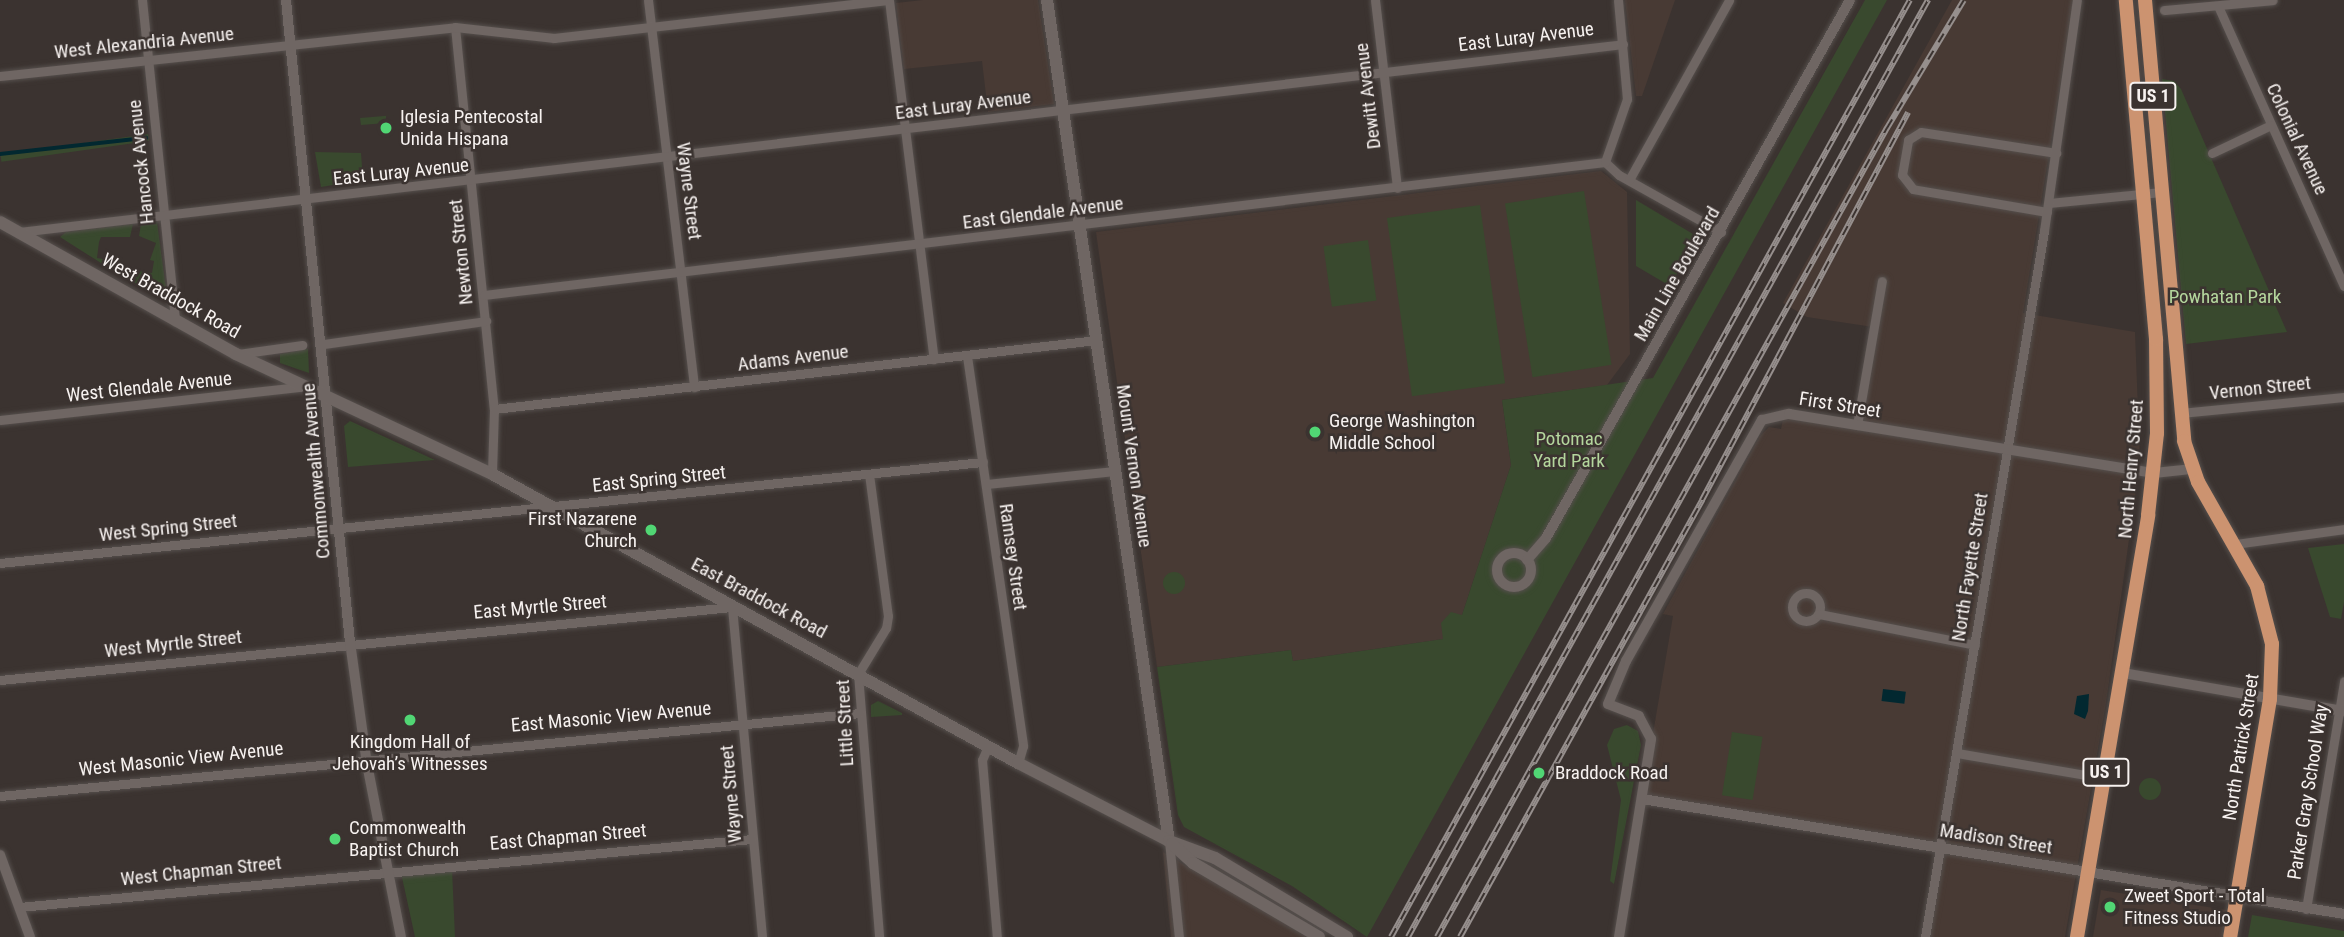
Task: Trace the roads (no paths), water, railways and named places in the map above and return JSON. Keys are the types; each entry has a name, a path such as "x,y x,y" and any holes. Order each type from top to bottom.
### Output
{"highway":[{"path":"2119,0 2129,50"},
{"name":"North Henry Street","path":"2077,937 2123,673 2154,473 2158,379 2126,0"},
{"name":"US 1","path":"2145,0 2180,413"},
{"name":"North Patrick Street","path":"2180,413 2191,469 2235,544 2264,608 2272,644 2270,699 2230,937"}],"main road":[{"name":"Mount Vernon Avenue","path":"1048,0 1169,841"},
{"name":"West Braddock Road","path":"0,222 236,354 326,398"},
{"name":"East Braddock Road","path":"326,398 492,474 1018,763 1169,841 1226,864 1347,937"},
{"name":"East Braddock Road","path":"1169,841 1193,863 1319,937"}],"street":[{"name":"Hancock Avenue","path":"142,0 175,321"},
{"name":"Commonwealth Avenue","path":"286,0 324,344 326,398 350,642 366,757 401,937"},
{"name":"Wayne Street","path":"648,0 694,387"},
{"name":"West Alexandria Avenue","path":"0,76 455,27 539,39 889,0"},
{"path":"889,0 934,359"},
{"name":"Dewitt Avenue","path":"1375,0 1397,188"},
{"path":"1618,0 1627,99 1607,158 1629,180 1721,233"},
{"path":"1629,180 1729,0"},
{"name":"Main Line Boulevard","path":"1527,560 1546,538 1721,233 1850,0"},
{"name":"North Fayette Street","path":"1925,937 2048,207 2077,0"},
{"path":"2164,10 2273,0"},
{"name":"Colonial Avenue","path":"2218,6 2344,286"},
{"name":"Newton Street","path":"455,27 494,409 492,474"},
{"name":"East Luray Avenue","path":"18,232 471,182 1623,44"},
{"path":"2212,153 2271,125"},
{"path":"2056,153 1921,132 1908,140 1902,175 1913,189 2048,207 2161,192"},
{"name":"East Glendale Avenue","path":"484,295 1397,188 1607,158"},
{"path":"1857,425 1882,281"},
{"path":"324,344 486,321"},
{"name":"Adams Avenue","path":"494,409 1097,340"},
{"name":"West Glendale Avenue","path":"236,354 302,345"},
{"name":"Ramsey Street","path":"967,356 1023,746 1018,763"},
{"name":"West Glendale Avenue","path":"0,420 301,387"},
{"name":"Vernon Street","path":"2180,413 2344,397"},
{"name":"First Street","path":"1642,799 1650,732 1639,716 1608,704 1626,661 1759,423 1784,414 2154,473 2191,469"},
{"name":"East Spring Street","path":"339,527 554,508 982,462"},
{"path":"986,484 1115,471"},
{"name":"Little Street","path":"869,474 888,616 886,628 858,674 879,937"},
{"name":"West Spring Street","path":"0,563 339,527"},
{"path":"2235,544 2344,529"},
{"name":"Wayne Street","path":"733,607 762,937"},
{"name":"East Myrtle Street","path":"350,642 733,607"},
{"path":"1819,614 1975,645"},
{"name":"West Myrtle Street","path":"0,680 350,642"},
{"path":"2123,673 2342,711"},
{"name":"Parker Gray School Way","path":"2306,909 2342,711 2344,681"},
{"name":"East Masonic View Avenue","path":"366,757 860,713"},
{"path":"988,746 982,760 997,937"},
{"path":"1957,753 2104,778"},
{"name":"West Masonic View Avenue","path":"0,796 366,757"},
{"path":"1619,937 1642,799"},
{"name":"Madison Street","path":"1642,799 2344,914"},
{"name":"East Chapman Street","path":"386,869 752,839"},
{"name":"Mount Vernon Avenue","path":"1169,841 1179,937"},
{"path":"0,855 30,937"},
{"name":"West Chapman Street","path":"19,907 386,869"}],"water":[{"path":"1883,689 1906,692 1904,704 1882,701"},
{"path":"2089,694 2085,719 2074,714 2077,696"}],"waterway":[{"path":"0,154 146,138"}],"railway":[{"path":"1391,937 1910,0"},
{"path":"1408,937 1928,0"},
{"path":"1437,937 1887,128 1964,0"},
{"path":"1460,937 1702,500 1908,112"}],"place":[{"name":"Iglesia Pentecostal Unida Hispana","path":"386,128"},
{"name":"George Washington Middle School","path":"1315,432"},
{"name":"First Nazarene Church","path":"651,530"},
{"name":"Kingdom Hall of Jehovah’s Witnesses","path":"410,720"},
{"name":"Braddock Road","path":"1539,773"},
{"name":"Commonwealth Baptist Church","path":"335,839"},
{"name":"Zweet Sport - Total Fitness Studio","path":"2110,907"}],"park label":[{"name":"Powhatan Park","path":"2225,297"},
{"name":"Potomac Yard Park","path":"1569,450"}]}
